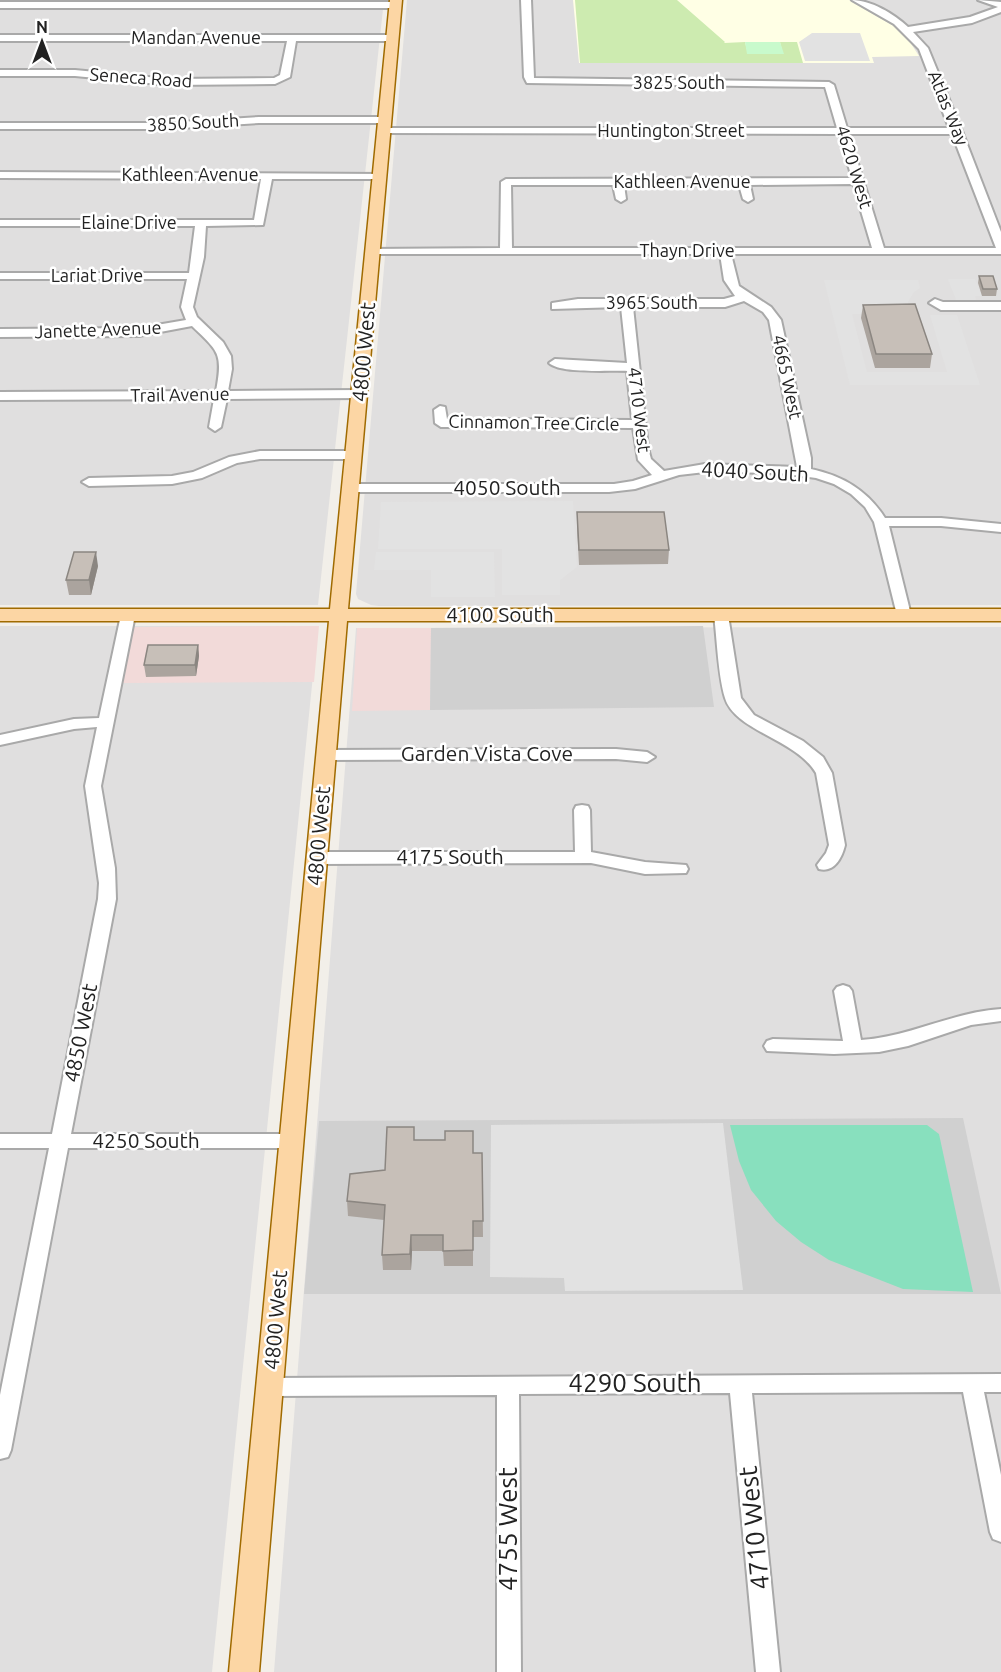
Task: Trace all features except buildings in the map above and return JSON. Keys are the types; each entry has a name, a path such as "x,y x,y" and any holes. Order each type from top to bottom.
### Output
{"main road":[{"name":"4800 West","path":"244,1672 396,3"},
{"name":"4100 South","path":"0,615 1001,615"}],"street":[{"name":"3825 South","path":"526,0 531,81 827,84"},
{"name":"Atlas Way","path":"857,0 908,30 926,54 1001,248"},
{"path":"982,0 1001,7"},
{"path":"0,6 396,3"},
{"path":"908,30 972,20 1001,7"},
{"name":"Mandan Avenue","path":"0,38 393,38"},
{"name":"Seneca Road","path":"0,73 85,74 169,82 281,80 286,73 292,38"},
{"name":"4620 West","path":"827,84 831,89 879,251"},
{"name":"3850 South","path":"0,126 164,126 259,120 385,126"},
{"name":"Huntington Street","path":"385,126 957,131"},
{"name":"Kathleen Avenue","path":"0,175 380,176"},
{"name":"Elaine Drive","path":"0,223 259,223 267,176"},
{"name":"Kathleen Avenue","path":"506,251 506,182 859,181"},
{"path":"618,182 621,199"},
{"path":"744,182 748,199"},
{"path":"201,223 194,276 187,307 194,322 216,342 225,356 226,369 215,427"},
{"name":"Thayn Drive","path":"373,251 879,251 1001,248"},
{"name":"4665 West","path":"725,251 732,286 765,306 775,320 804,458 804,471"},
{"name":"Lariat Drive","path":"0,276 194,276"},
{"name":"3965 South","path":"556,306 725,303 747,296"},
{"name":"4710 West","path":"627,303 641,448 645,460 661,476"},
{"path":"935,303 941,306 1001,306"},
{"name":"Janette Avenue","path":"0,333 139,332 194,322"},
{"path":"555,363 576,366 633,367"},
{"name":"Trail Avenue","path":"0,396 360,394"},
{"name":"Cinnamon Tree Circle","path":"440,410 440,423 639,424"},
{"path":"89,482 172,480 197,475 234,460 260,455 354,455"},
{"name":"4040 South","path":"661,476 699,468 804,471 850,488 868,501 878,515"},
{"name":"4050 South","path":"351,488 604,488 636,485 661,476"},
{"path":"904,615 878,515 1001,528"},
{"name":"4850 West","path":"0,1450 108,890 108,860 94,803 93,786 128,615"},
{"path":"721,615 731,693 737,706 756,723 805,749 817,761 824,773 837,845 834,855 825,865"},
{"path":"0,740 74,724 106,722"},
{"name":"Garden Vista Cove","path":"326,755 616,754 647,757"},
{"path":"582,810 583,857"},
{"name":"4175 South","path":"317,858 583,857 601,858 645,868 680,869"},
{"path":"843,991 853,1046"},
{"path":"773,1046 853,1046 892,1043 968,1018 1001,1016"},
{"name":"4250 South","path":"0,1141 292,1141"},
{"name":"4710 West","path":"740,1383 768,1672"},
{"path":"972,1383 1001,1532"},
{"name":"4290 South","path":"270,1387 1001,1383"},
{"name":"4755 West","path":"508,1385 509,1672"}],"shaded area":[{"path":"0,0 384,0 318,605 0,605"},
{"path":"407,0 1001,0 1001,605 379,606 358,599 356,594"},
{"path":"573,0 849,0 897,28 908,39 919,56 872,57 874,63 579,63"},
{"path":"812,33 860,33 870,61 805,61 799,42"},
{"path":"948,279 975,279 982,296 975,296 976,300 956,300"},
{"path":"824,280 918,280 920,288 914,292 908,302 912,314 852,314 867,372 947,372 930,315 957,315 980,385 850,385"},
{"path":"573,501 577,567 560,580 560,595 502,595 502,549 378,549 381,502"},
{"path":"376,552 494,552 495,597 431,597 431,570 374,570"},
{"path":"0,626 318,626 212,1672 0,1672"},
{"path":"319,626 314,682 122,683 134,627"},
{"path":"703,626 714,707 430,710 431,628"},
{"path":"1001,627 1001,1672 274,1672 356,628"},
{"path":"357,628 431,628 430,710 352,711"},
{"path":"963,1118 1001,1294 304,1294 319,1121"},
{"path":"723,1123 743,1290 565,1291 564,1278 490,1277 491,1125"}],"green space":[{"path":"575,0 677,0 724,43 745,42 748,54 783,54 780,42 797,42 803,63 580,63"},
{"path":"745,42 780,42 784,54 747,54"},
{"path":"730,1125 927,1125 939,1134 973,1292 903,1289 829,1260 801,1242 776,1221 751,1190 739,1161"}]}
